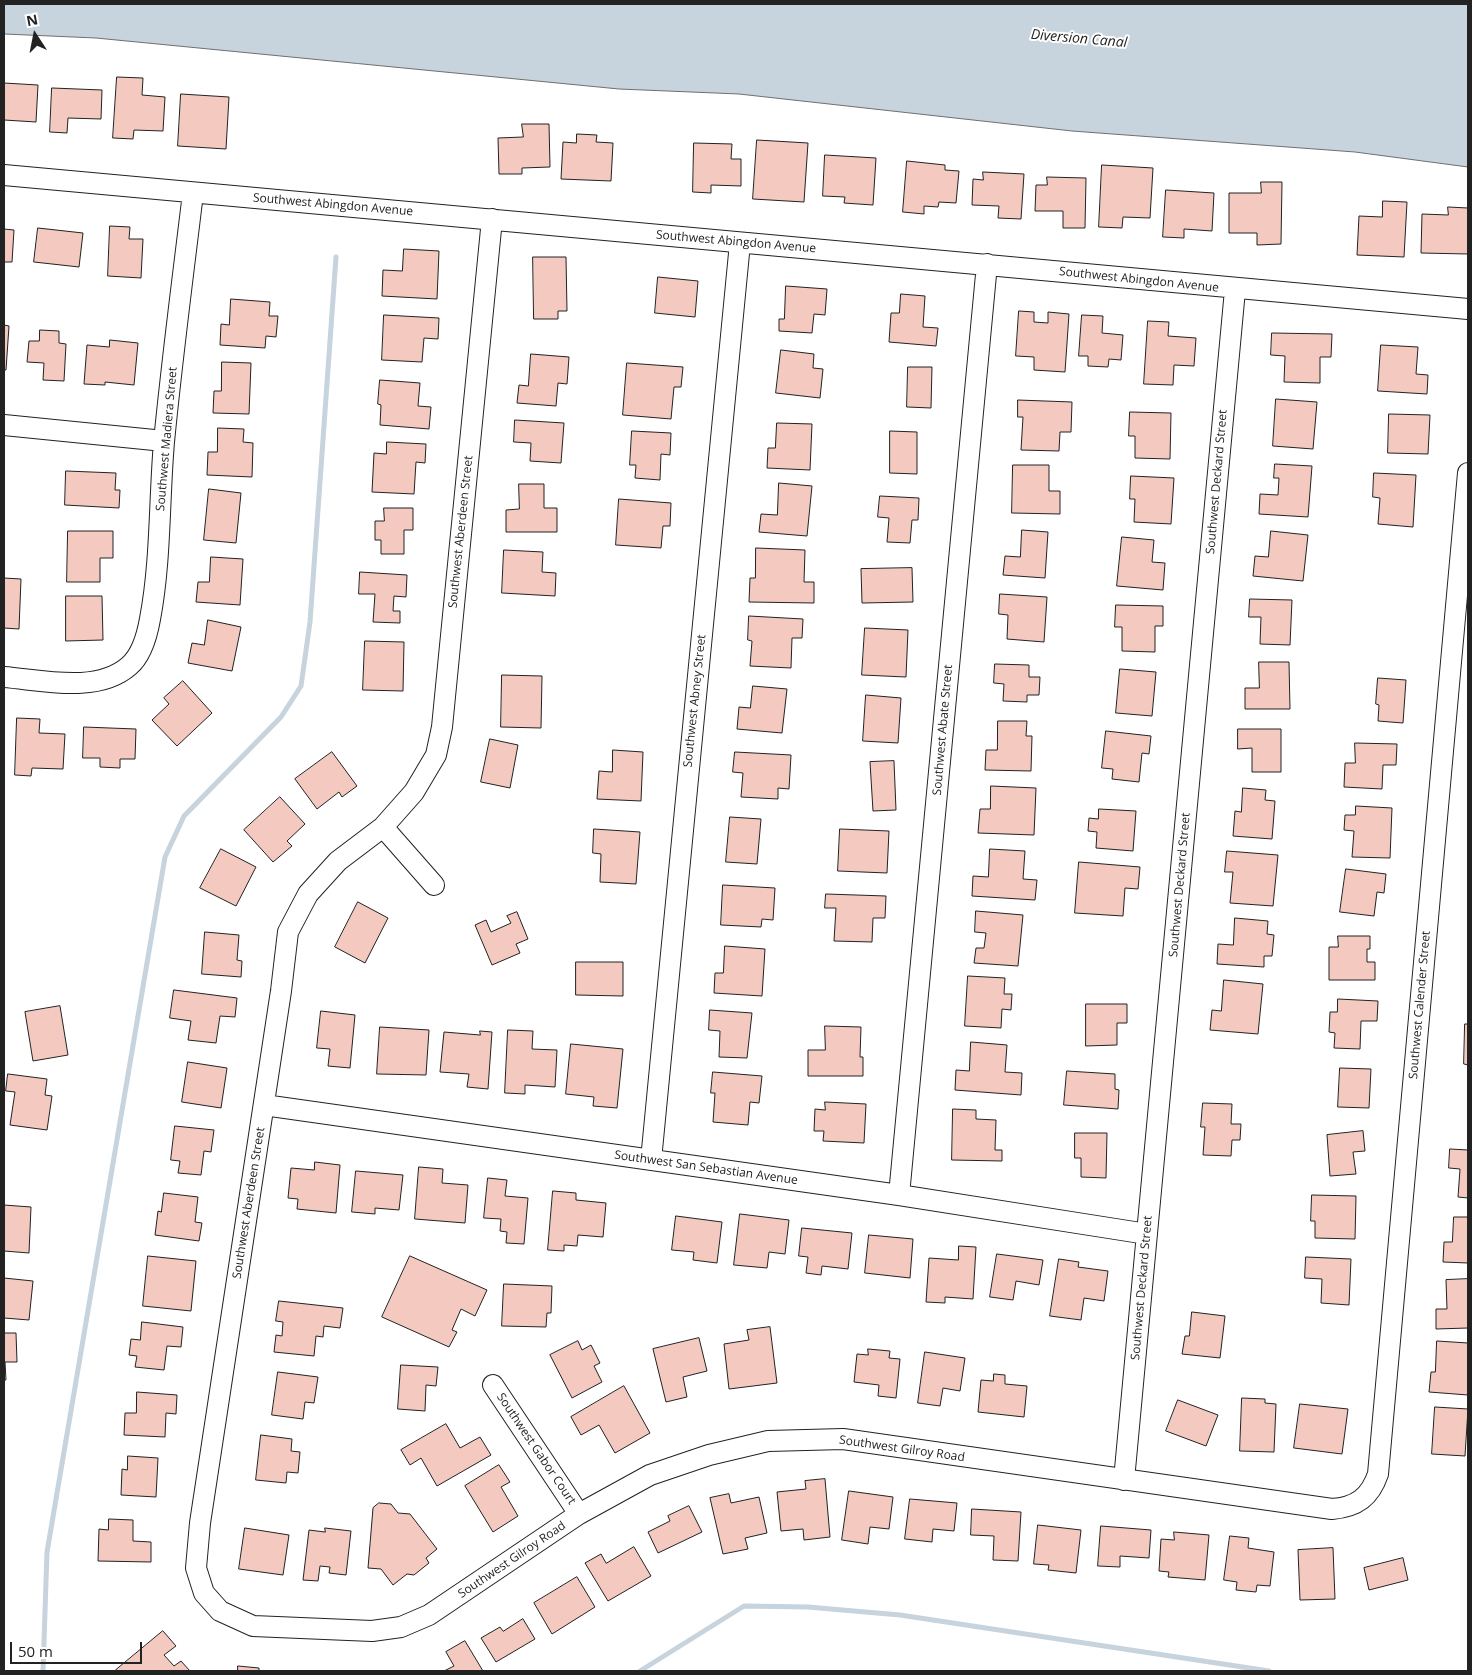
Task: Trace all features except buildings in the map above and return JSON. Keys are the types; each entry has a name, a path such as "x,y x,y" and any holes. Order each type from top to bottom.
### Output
{"street":[{"name":"Southwest Abingdon Avenue","path":"4,175 987,264 1235,290 1468,310"},
{"name":"Southwest Madiera Street","path":"4,677 87,682 118,675 139,654 146,639 151,618 155,582 164,441 193,193"},
{"name":"Southwest Aberdeen Street","path":"220,1611 204,1593 196,1568 200,1523 264,1105 288,932 308,894 332,867 383,827 414,792 436,755 442,727 492,219"},
{"name":"Southwest Abney Street","path":"651,1160 740,242"},
{"name":"Southwest Abate Street","path":"899,1195 987,264"},
{"name":"Southwest Deckard Street","path":"1124,1480 1235,290"},
{"path":"4,426 164,441"},
{"name":"Southwest Calender Street","path":"1332,1510 1346,1508 1363,1500 1373,1487 1378,1474 1468,473"},
{"path":"383,827 434,885"},
{"name":"Southwest San Sebastian Avenue","path":"264,1105 899,1195 1147,1234"},
{"name":"Southwest Gabor Court","path":"493,1385 579,1514"},
{"name":"Southwest Gilroy Road","path":"220,1611 253,1626 372,1631 401,1627 429,1615 579,1514 650,1475 709,1455 768,1442 844,1439 1332,1510"}],"water":[{"name":"Diversion Canal","path":"4,4 1468,4 1468,167 1355,152 1072,131 739,94 619,89 96,38 4,34"}],"waterway":[{"path":"43,1671 47,1552 165,857 184,816 281,717 301,686 310,622 336,257"},
{"path":"640,1671 744,1606 808,1607 900,1615 1269,1671"}]}
